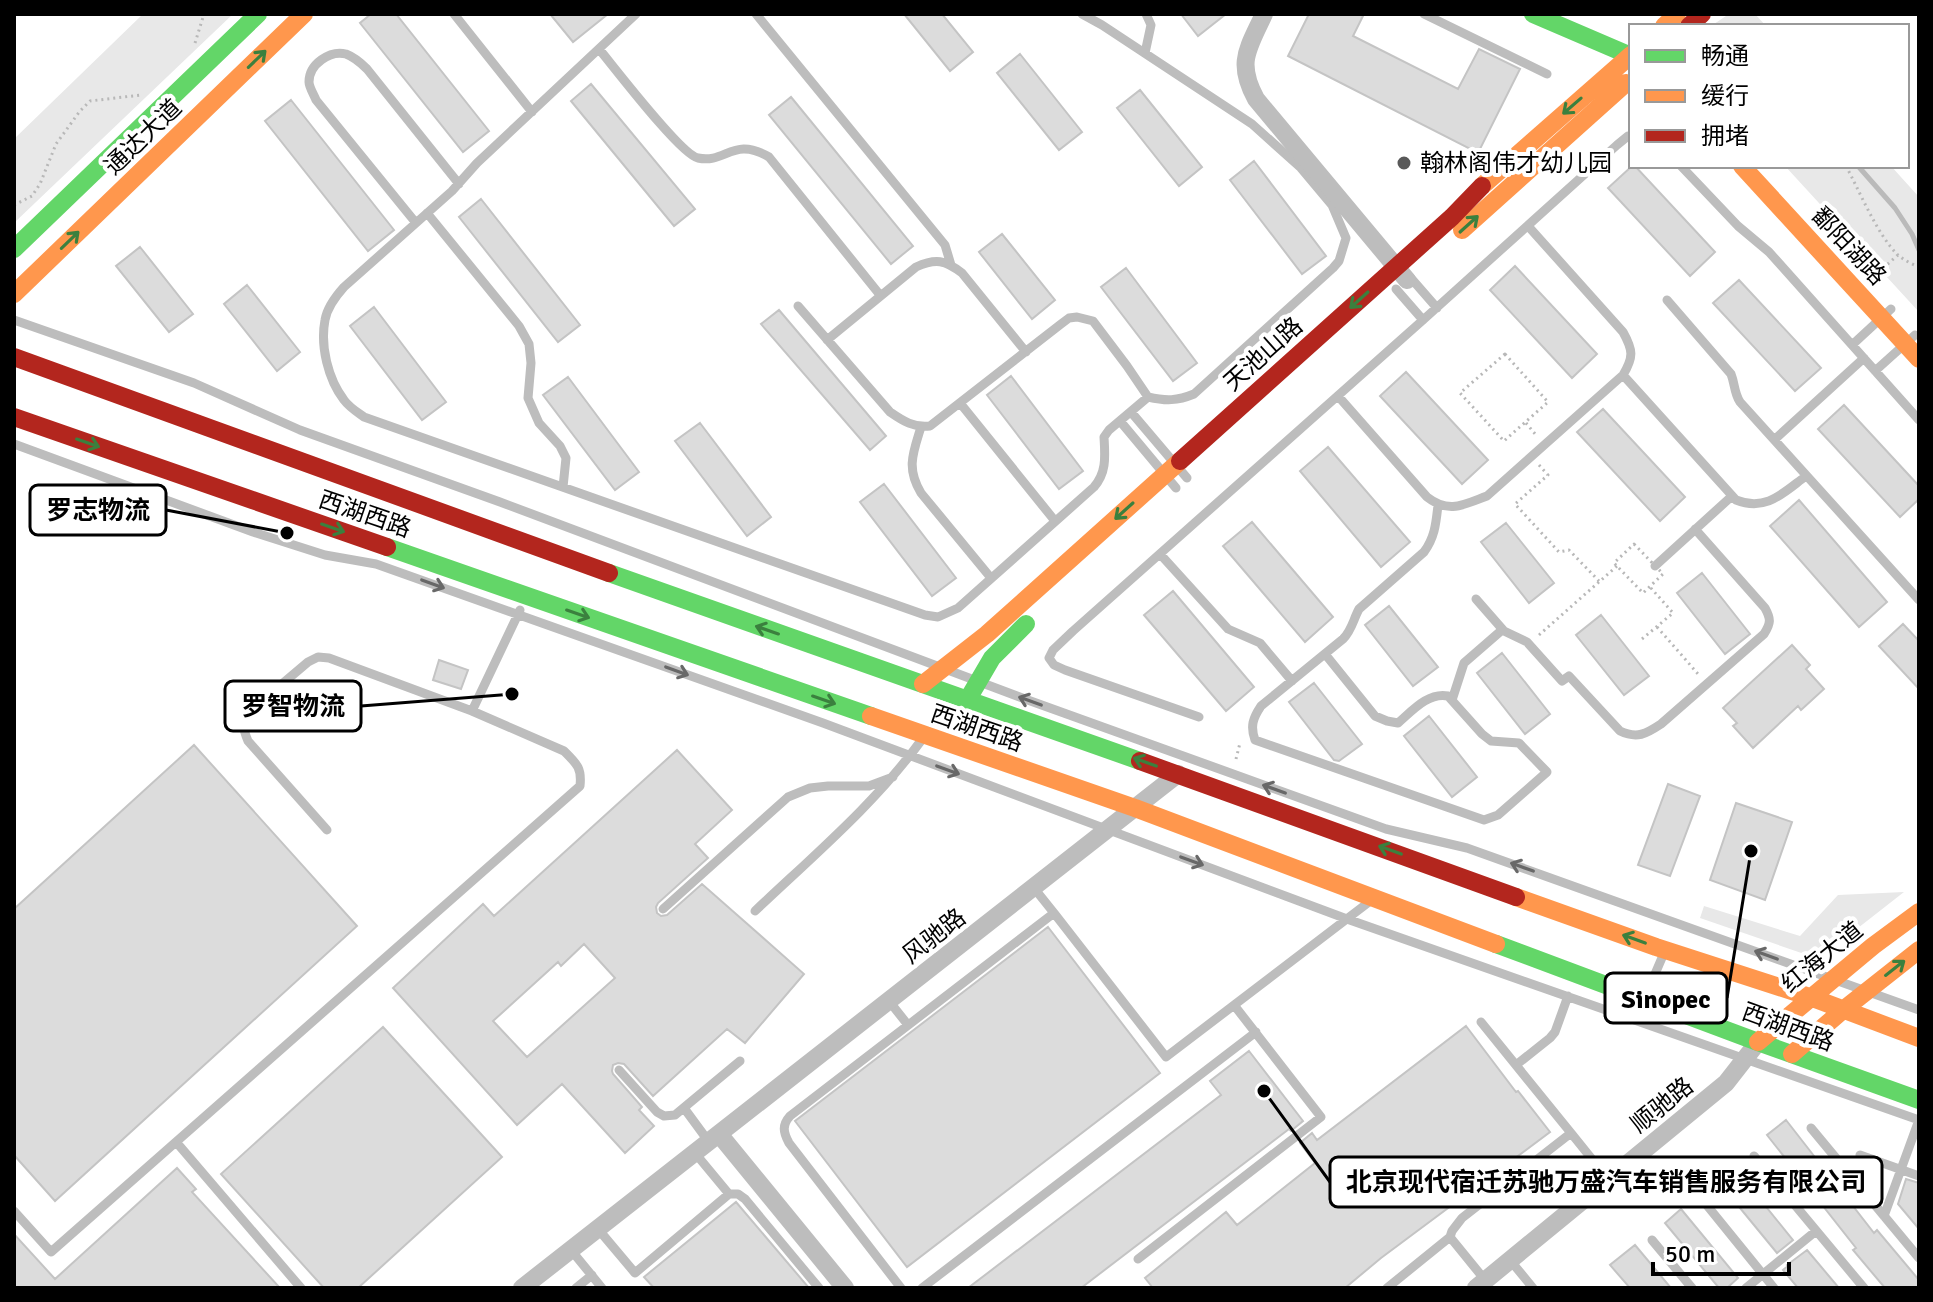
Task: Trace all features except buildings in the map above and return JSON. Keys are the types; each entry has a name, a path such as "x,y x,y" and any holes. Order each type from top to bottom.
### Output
{"main road":[{"name":"通达大道","path":"14,249 258,14"},
{"name":"通达大道","path":"14,294 304,14"},
{"path":"1533,14 1629,54"},
{"path":"1568,14 1629,40"},
{"name":"天池山路","path":"1402,278 1452,217 1494,174 1629,57"},
{"name":"天池山路","path":"923,684 1176,476 1629,80"},
{"name":"鄱阳湖路","path":"1744,168 1913,340 1919,359"},
{"name":"鄱阳湖路","path":"1763,168 1867,282 1887,314"},
{"name":"西湖西路","path":"14,357 693,604 1919,1038"},
{"name":"西湖西路","path":"14,417 1135,808 1919,1100"},
{"name":"天池山路","path":"1094,562 1176,476"},
{"path":"968,699 1000,647 1035,615"},
{"name":"红海大道","path":"1758,1042 1873,946 1919,912"},
{"path":"1792,1054 1919,950"}],"street":[{"path":"1264,14 1246,58 1245,73 1256,99 1402,278"},
{"name":"风驰路","path":"522,1288 1178,774"},
{"name":"顺驰路","path":"1481,1284 1726,1083 1758,1042"},
{"path":"708,1143 845,1288"}],"lane":[{"path":"454,14 532,112"},
{"path":"756,14 945,245 951,265"},
{"path":"798,306 890,412 901,420 921,427 930,426 1069,318 1077,317 1093,321 1148,397 1179,400 1194,394 1333,268 1339,261 1346,238 1332,205 1301,168 1252,124 1082,14"},
{"path":"1145,53 1151,25 1146,14"},
{"path":"1424,14 1547,74"},
{"path":"632,16 477,163 459,184 334,298 325,318 323,338 326,360 333,382 344,400 364,417 938,617 958,608 1100,481 1106,460 1104,437 1148,397"},
{"path":"599,49 690,155 699,159 709,158 742,148 769,157 880,295"},
{"path":"416,223 316,100 308,83 312,70 325,56 342,53 355,58 367,69 459,184"},
{"path":"1199,717 1065,670 1054,665 1049,658 1053,650 1629,137"},
{"path":"1683,168 1738,226 1769,252 1919,420"},
{"path":"427,213 519,326 529,344 528,398 539,423 560,446 566,458 563,487"},
{"path":"1338,396 1427,497 1438,505 1450,507 1462,506 1487,496 1623,375 1631,361 1631,351 1623,332 1528,226"},
{"path":"827,340 916,267 940,261 962,273 1026,352"},
{"path":"1402,278 1437,308"},
{"path":"1402,278 1423,320"},
{"path":"1667,300 1731,374 1734,393 1740,402 1919,600"},
{"path":"1852,345 1887,314"},
{"path":"14,320 194,383 300,430 1233,774 1386,829 1467,848 1919,1010"},
{"path":"1875,371 1913,340"},
{"path":"1774,440 1864,358"},
{"path":"1623,375 1736,500 1747,504 1767,502 1806,476"},
{"path":"960,403 1055,521"},
{"path":"1131,412 1176,476"},
{"path":"1120,421 1176,476"},
{"path":"921,427 912,466 913,480 991,578"},
{"path":"14,444 253,532 325,555 376,564 910,756 1347,919 1919,1120 1884,1216"},
{"path":"1655,566 1732,496"},
{"path":"1325,654 1375,716 1398,723 1421,703 1440,694 1448,696 1491,741 1519,743 1547,772 1498,815 1484,820 1255,740 1253,718 1261,706 1350,631 1359,609 1424,552 1436,530 1438,505"},
{"path":"1476,599 1502,630 1529,644 1562,681 1569,676 1620,731 1630,735 1647,734 1764,634 1771,618 1695,529"},
{"path":"1160,554 1228,629 1260,643 1292,681"},
{"path":"472,711 527,597"},
{"path":"1452,700 1464,663 1502,630"},
{"path":"14,1211 51,1252 580,786 582,773 564,751 472,711 329,658 318,657 298,669 249,712 243,720 243,729 248,741 327,830"},
{"path":"755,911 871,800 925,735"},
{"path":"663,909 788,797 810,788 869,786 893,777"},
{"path":"1034,888 1166,1057 1375,898"},
{"path":"901,1288 789,1143 783,1128 785,1121 1054,913"},
{"path":"1644,999 1665,950"},
{"path":"1516,1065 1550,1038 1568,996"},
{"path":"889,1001 908,1025"},
{"path":"1138,1259 1321,1117 1234,1005"},
{"path":"1481,1022 1608,1179"},
{"path":"922,1288 1256,1032"},
{"path":"619,1070 657,1112 670,1116 740,1061"},
{"path":"684,1108 708,1143 729,1194"},
{"path":"1811,1128 1919,1258"},
{"path":"1387,1288 1450,1237 1456,1223 1571,1133"},
{"path":"177,1143 301,1288"},
{"path":"1860,1155 1919,1176"},
{"path":"1754,1156 1864,1288"},
{"path":"598,1229 635,1273 729,1194 738,1194 819,1288"},
{"path":"1701,1198 1774,1288"},
{"path":"1746,1288 1816,1231"},
{"path":"1450,1237 1481,1284"},
{"path":"1652,1240 1692,1288"},
{"path":"571,1250 602,1288"},
{"path":"1510,1260 1533,1288"},
{"path":"576,1288 592,1275"}],"path":[{"path":"194,47 204,14"},
{"path":"14,205 32,196 56,144 90,101 144,95"},
{"path":"1847,168 1880,229 1898,255 1919,267"},
{"path":"1867,282 1898,255"},
{"path":"1505,354 1548,402 1526,423 1504,441 1460,393 1505,354"},
{"path":"1531,457 1548,475 1515,504 1559,552 1569,550 1599,581"},
{"path":"1634,544 1655,566 1663,574 1643,593 1614,563 1634,544"},
{"path":"1529,644 1617,566"},
{"path":"1642,639 1673,613 1650,587"},
{"path":"1657,627 1707,683"},
{"path":"1233,774 1240,744 1239,733 1243,725 1253,718"}],"shaded area":[{"path":"143,14 233,14 14,223 14,139"},
{"path":"1729,14 1755,14 1764,24 1714,24"},
{"path":"1787,168 1893,168 1919,197 1919,312"},
{"path":"1904,892 1816,958 1700,918 1704,906 1800,936 1838,895"}],"waterway":[{"path":"1860,168 1895,208 1919,250"}],"traffic: fast":[{"path":"14,249 258,14"},
{"path":"1533,14 1629,55"},
{"path":"387,547 871,716"},
{"path":"609,573 1140,761"},
{"path":"968,699 992,658 1026,624"},
{"path":"1496,944 1919,1100"}],"traffic: slow":[{"path":"14,294 304,14"},
{"path":"1666,24 1677,14"},
{"path":"1482,186 1629,57"},
{"path":"1462,230 1626,83"},
{"path":"1744,168 1919,359"},
{"path":"923,684 987,634 1180,461"},
{"path":"871,716 1135,808 1496,944"},
{"path":"1516,897 1810,997 1919,1038"},
{"path":"1758,1042 1873,946 1919,912"},
{"path":"1792,1054 1919,950"}],"traffic: jam":[{"path":"1691,24 1702,14"},
{"path":"1180,461 1452,217 1482,186"},
{"path":"14,357 609,573"},
{"path":"14,417 387,547"},
{"path":"1140,761 1516,897"}],"place":[{"name":"翰林阁伟才幼儿园","path":"1404,163"},
{"name":"罗志物流","path":"287,533"},
{"name":"罗智物流","path":"512,694"},
{"name":"Sinopec","path":"1751,851"},
{"name":"北京现代宿迁苏驰万盛汽车销售服务有限公司","path":"1264,1091"}]}
